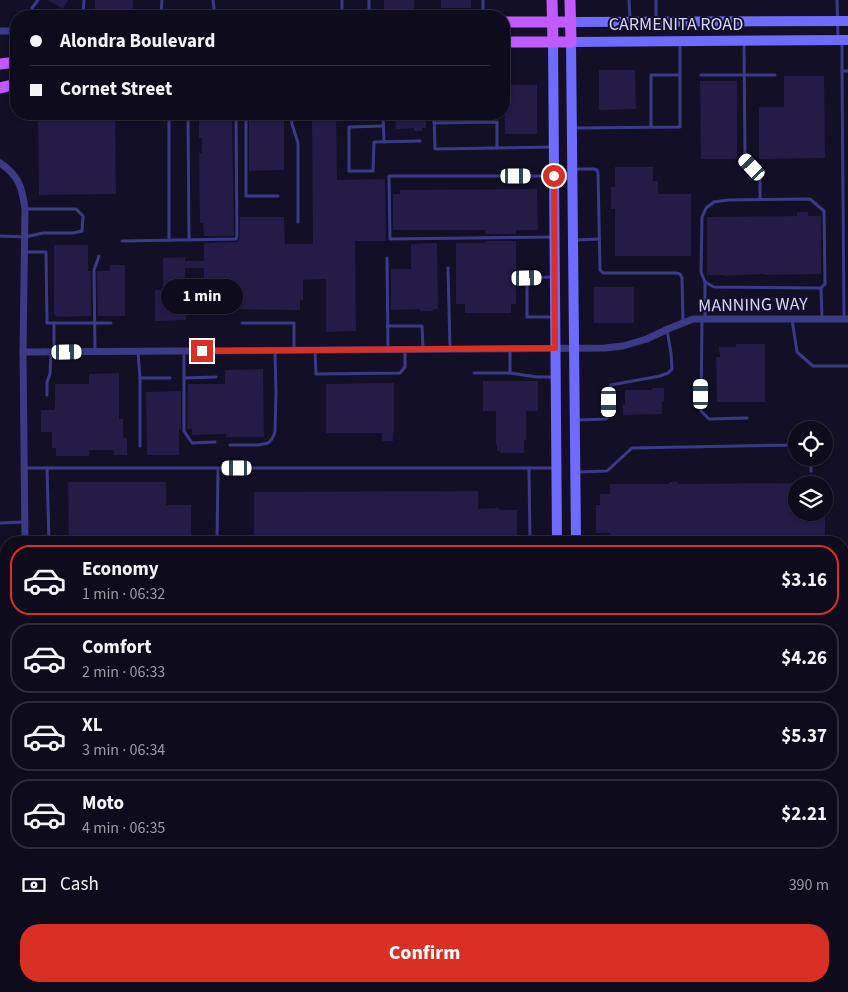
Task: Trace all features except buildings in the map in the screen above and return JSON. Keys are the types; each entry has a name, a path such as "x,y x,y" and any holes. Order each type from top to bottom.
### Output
{"main road":[{"path":"552,0 557,536"},
{"path":"570,0 576,536"},
{"name":"CARMENITA ROAD","path":"510,22 843,21"},
{"name":"CARMENITA ROAD","path":"510,42 842,40"}],"street":[{"path":"0,163 16,176 22,192 25,209 23,352 25,536"},
{"name":"MANNING WAY","path":"23,352 605,348 623,346 647,339 693,319 846,319"}],"lane":[{"path":"629,0 630,22"},
{"path":"656,0 656,22"},
{"path":"837,0 843,21 842,71 846,319"},
{"path":"572,128 680,127 680,41"},
{"path":"744,41 745,159 760,175 760,200"},
{"path":"842,71 848,71"},
{"path":"651,127 651,76 680,75"},
{"path":"701,75 775,75"},
{"path":"169,120 169,240"},
{"path":"188,120 189,240"},
{"path":"122,241 234,240 237,238 236,120"},
{"path":"246,120 246,196 278,196"},
{"path":"292,120 298,143 298,222"},
{"path":"383,120 384,142"},
{"path":"497,148 497,122 434,123 435,149 497,148 554,147"},
{"path":"383,126 349,127 349,171 373,171 374,142 420,141"},
{"path":"572,169 597,170 600,270 603,273 680,274 682,278 683,323"},
{"path":"554,176 389,176 390,239 554,237"},
{"path":"705,282 714,287 821,288 826,284 824,211 810,200 728,200 714,202 706,208 702,217 701,272 705,282 701,411 709,419 747,418"},
{"path":"0,236 25,237 48,233 82,231 82,216 76,209 25,209"},
{"path":"573,240 599,239"},
{"path":"25,252 46,252 47,323 112,323"},
{"path":"95,352 94,270 99,256"},
{"path":"387,258 388,349"},
{"path":"448,268 450,349"},
{"path":"555,277 527,278 527,317 555,317"},
{"path":"821,288 822,319"},
{"path":"792,319 797,352 813,366 848,366"},
{"path":"47,395 54,323"},
{"path":"242,323 294,323 294,350"},
{"path":"387,326 422,326 423,349"},
{"path":"575,420 606,419 609,415 609,388 611,385 668,373 672,369 667,329"},
{"path":"510,348 510,373"},
{"path":"315,350 316,374 325,374 400,373 405,367 405,349"},
{"path":"230,445 258,445 268,443 272,439 275,432 275,350"},
{"path":"138,351 140,446"},
{"path":"184,351 184,431 192,442 215,442"},
{"path":"474,373 510,373 537,377 556,377"},
{"path":"140,378 170,378"},
{"path":"184,378 216,378"},
{"path":"575,472 608,471 632,448 788,445"},
{"path":"812,466 812,471"},
{"path":"25,468 556,468"},
{"path":"48,468 49,536"},
{"path":"217,536 218,468"},
{"path":"529,468 530,536"},
{"path":"0,523 25,522"}],"route":[{"path":"202,351 555,348 554,176"}]}
